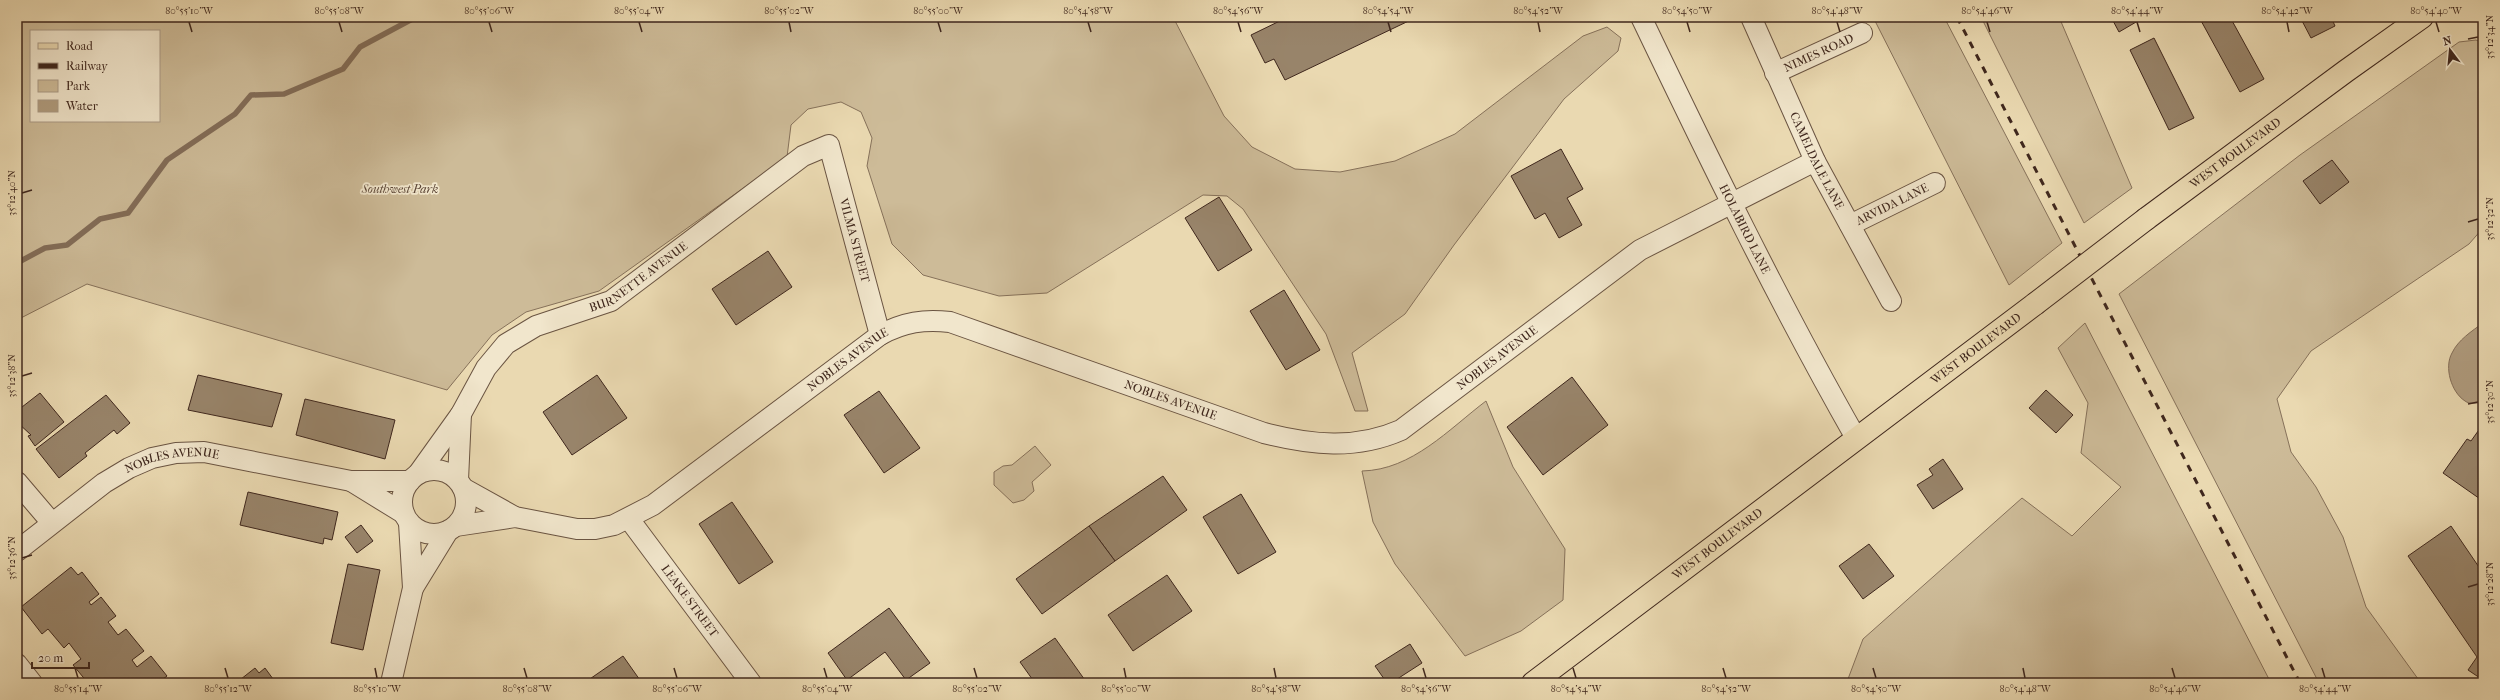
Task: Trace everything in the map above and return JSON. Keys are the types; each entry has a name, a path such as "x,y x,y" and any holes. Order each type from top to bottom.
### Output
{"main road":[{"name":"WEST BOULEVARD","path":"1533,683 2146,219 2339,75 2422,17"}],"street":[{"name":"HOLABIRD LANE","path":"1641,17 1732,205 1809,355 1856,438"},
{"name":"CAMELDALE LANE","path":"1751,17 1815,161 1891,301"},
{"name":"NIMES ROAD","path":"1776,72 1862,33"},
{"name":"VILMA STREET","path":"829,145 880,335"},
{"name":"BURNETTE AVENUE","path":"414,477 461,414 486,368 506,344 536,326 611,301 803,156 829,145"},
{"name":"NOBLES AVENUE","path":"461,484 515,517 577,530 595,529 629,519 653,504 880,335 907,322 930,320 950,322 1264,433 1290,440 1324,444 1357,444 1380,439 1401,430 1627,258 1815,161"},
{"name":"ARVIDA LANE","path":"1850,225 1934,183"},
{"name":"BURNETTE AVENUE","path":"461,414 461,484"},
{"name":"NOBLES AVENUE","path":"17,551 104,483 129,468 152,458 176,453 204,452 351,481 414,477"},
{"path":"391,683 413,588 406,518 401,502 404,491 414,477 429,470 440,470 461,484 466,508 413,588"},
{"name":"NOBLES AVENUE","path":"351,481 406,518"},
{"path":"17,482 52,523"},
{"name":"NOBLES AVENUE","path":"452,529 515,517"},
{"path":"406,518 417,530 428,534 452,529"},
{"name":"LEAKE STREET","path":"629,519 751,683"},
{"path":"17,664 32,683"}],"green space":[{"name":"Southwest Park","path":"17,17 1173,17 1224,116 1252,147 1295,169 1340,172 1395,161 1455,134 1583,36 1607,27 1621,38 1618,51 1564,99 1454,245 1405,314 1352,353 1368,411 1355,411 1326,334 1243,209 1227,196 1203,195 1047,293 999,296 923,275 892,244 867,166 872,138 861,112 841,102 808,109 791,125 787,157 599,291 526,312 492,335 447,390 87,284 17,320"},
{"path":"1873,17 1944,17 2062,243 2009,285"},
{"path":"1981,17 2059,17 2132,188 2084,223"},
{"path":"2476,40 2483,43 2483,228 2469,244 2311,351 2277,399 2291,452 2316,487 2343,537 2366,607 2421,683 2319,683 2119,294 2300,155 2459,42"},
{"path":"2085,323 2271,683 1841,683 1848,679 1863,639 2022,498 2072,536 2121,487 2081,453 2088,403 2058,348"},
{"path":"1486,401 1513,467 1565,549 1563,600 1521,631 1465,656 1395,564 1373,522 1362,471 1380,469 1397,464 1413,456 1444,435"},
{"path":"1035,446 1051,465 1032,482 1034,491 1024,500 1013,503 994,485 994,472 1003,466 1012,465"}],"water":[{"path":"2483,323 2483,403 2469,403 2460,397 2453,386 2449,372 2450,359 2455,348 2462,340"}],"building":[{"path":"1288,17 1417,17 1285,80 1274,59 1265,63 1251,35"},
{"path":"2111,17 2142,17 2143,18 2119,32"},
{"path":"2199,17 2230,17 2264,79 2240,92"},
{"path":"2300,17 2331,17 2335,26 2311,38"},
{"path":"2154,38 2194,118 2169,130 2130,50"},
{"path":"1561,149 1583,189 1567,198 1582,225 1559,238 1545,213 1535,219 1511,176"},
{"path":"2332,160 2349,182 2320,204 2303,181"},
{"path":"1219,197 1252,250 1218,271 1185,218"},
{"path":"768,251 792,287 736,325 712,289"},
{"path":"1284,290 1320,350 1286,370 1250,311"},
{"path":"198,375 282,394 272,427 188,410"},
{"path":"597,375 627,418 572,455 543,412"},
{"path":"1572,377 1608,425 1543,475 1507,427"},
{"path":"2046,390 2073,415 2056,433 2029,408"},
{"path":"879,391 920,448 884,473 844,415"},
{"path":"40,393 64,422 35,446 28,436 31,435 17,422 17,405 19,404 22,407"},
{"path":"106,395 130,423 117,434 114,430 85,453 87,456 59,478 36,449"},
{"path":"305,399 395,420 385,459 296,435"},
{"path":"2481,427 2483,428 2483,501 2443,473 2467,439 2471,441"},
{"path":"1943,459 1963,489 1933,509 1917,485 1933,475 1929,469"},
{"path":"1163,476 1187,510 1115,561 1089,526"},
{"path":"248,492 338,512 332,540 324,538 323,544 240,525"},
{"path":"1241,494 1276,552 1238,574 1203,517"},
{"path":"732,502 773,562 739,584 699,524"},
{"path":"361,525 373,541 357,553 345,537"},
{"path":"1089,526 1115,561 1042,614 1016,579"},
{"path":"2451,526 2483,573 2483,680 2468,670 2477,657 2408,556"},
{"path":"1869,544 1894,576 1863,599 1839,566"},
{"path":"348,564 380,570 363,650 331,643"},
{"path":"71,567 78,575 82,572 99,594 89,602 91,605 101,597 116,616 108,622 118,635 126,629 144,651 132,660 137,667 151,656 167,676 158,683 88,683 73,665 81,659 69,643 64,648 48,629 42,634 21,607"},
{"path":"1167,575 1192,611 1133,651 1108,615"},
{"path":"889,608 930,663 906,680 885,652 847,680 828,653"},
{"path":"1055,638 1087,683 1035,683 1020,662"},
{"path":"1410,644 1422,663 1391,683 1387,683 1375,666"},
{"path":"623,656 642,683 584,683"},
{"path":"255,668 259,673 265,668 276,683 236,683"}],"waterway":[{"path":"17,263 45,248 67,245 100,219 128,213 167,160 235,114 251,95 284,94 343,69 360,47 416,17"}],"railway":[{"path":"1957,17 2300,683"}]}
